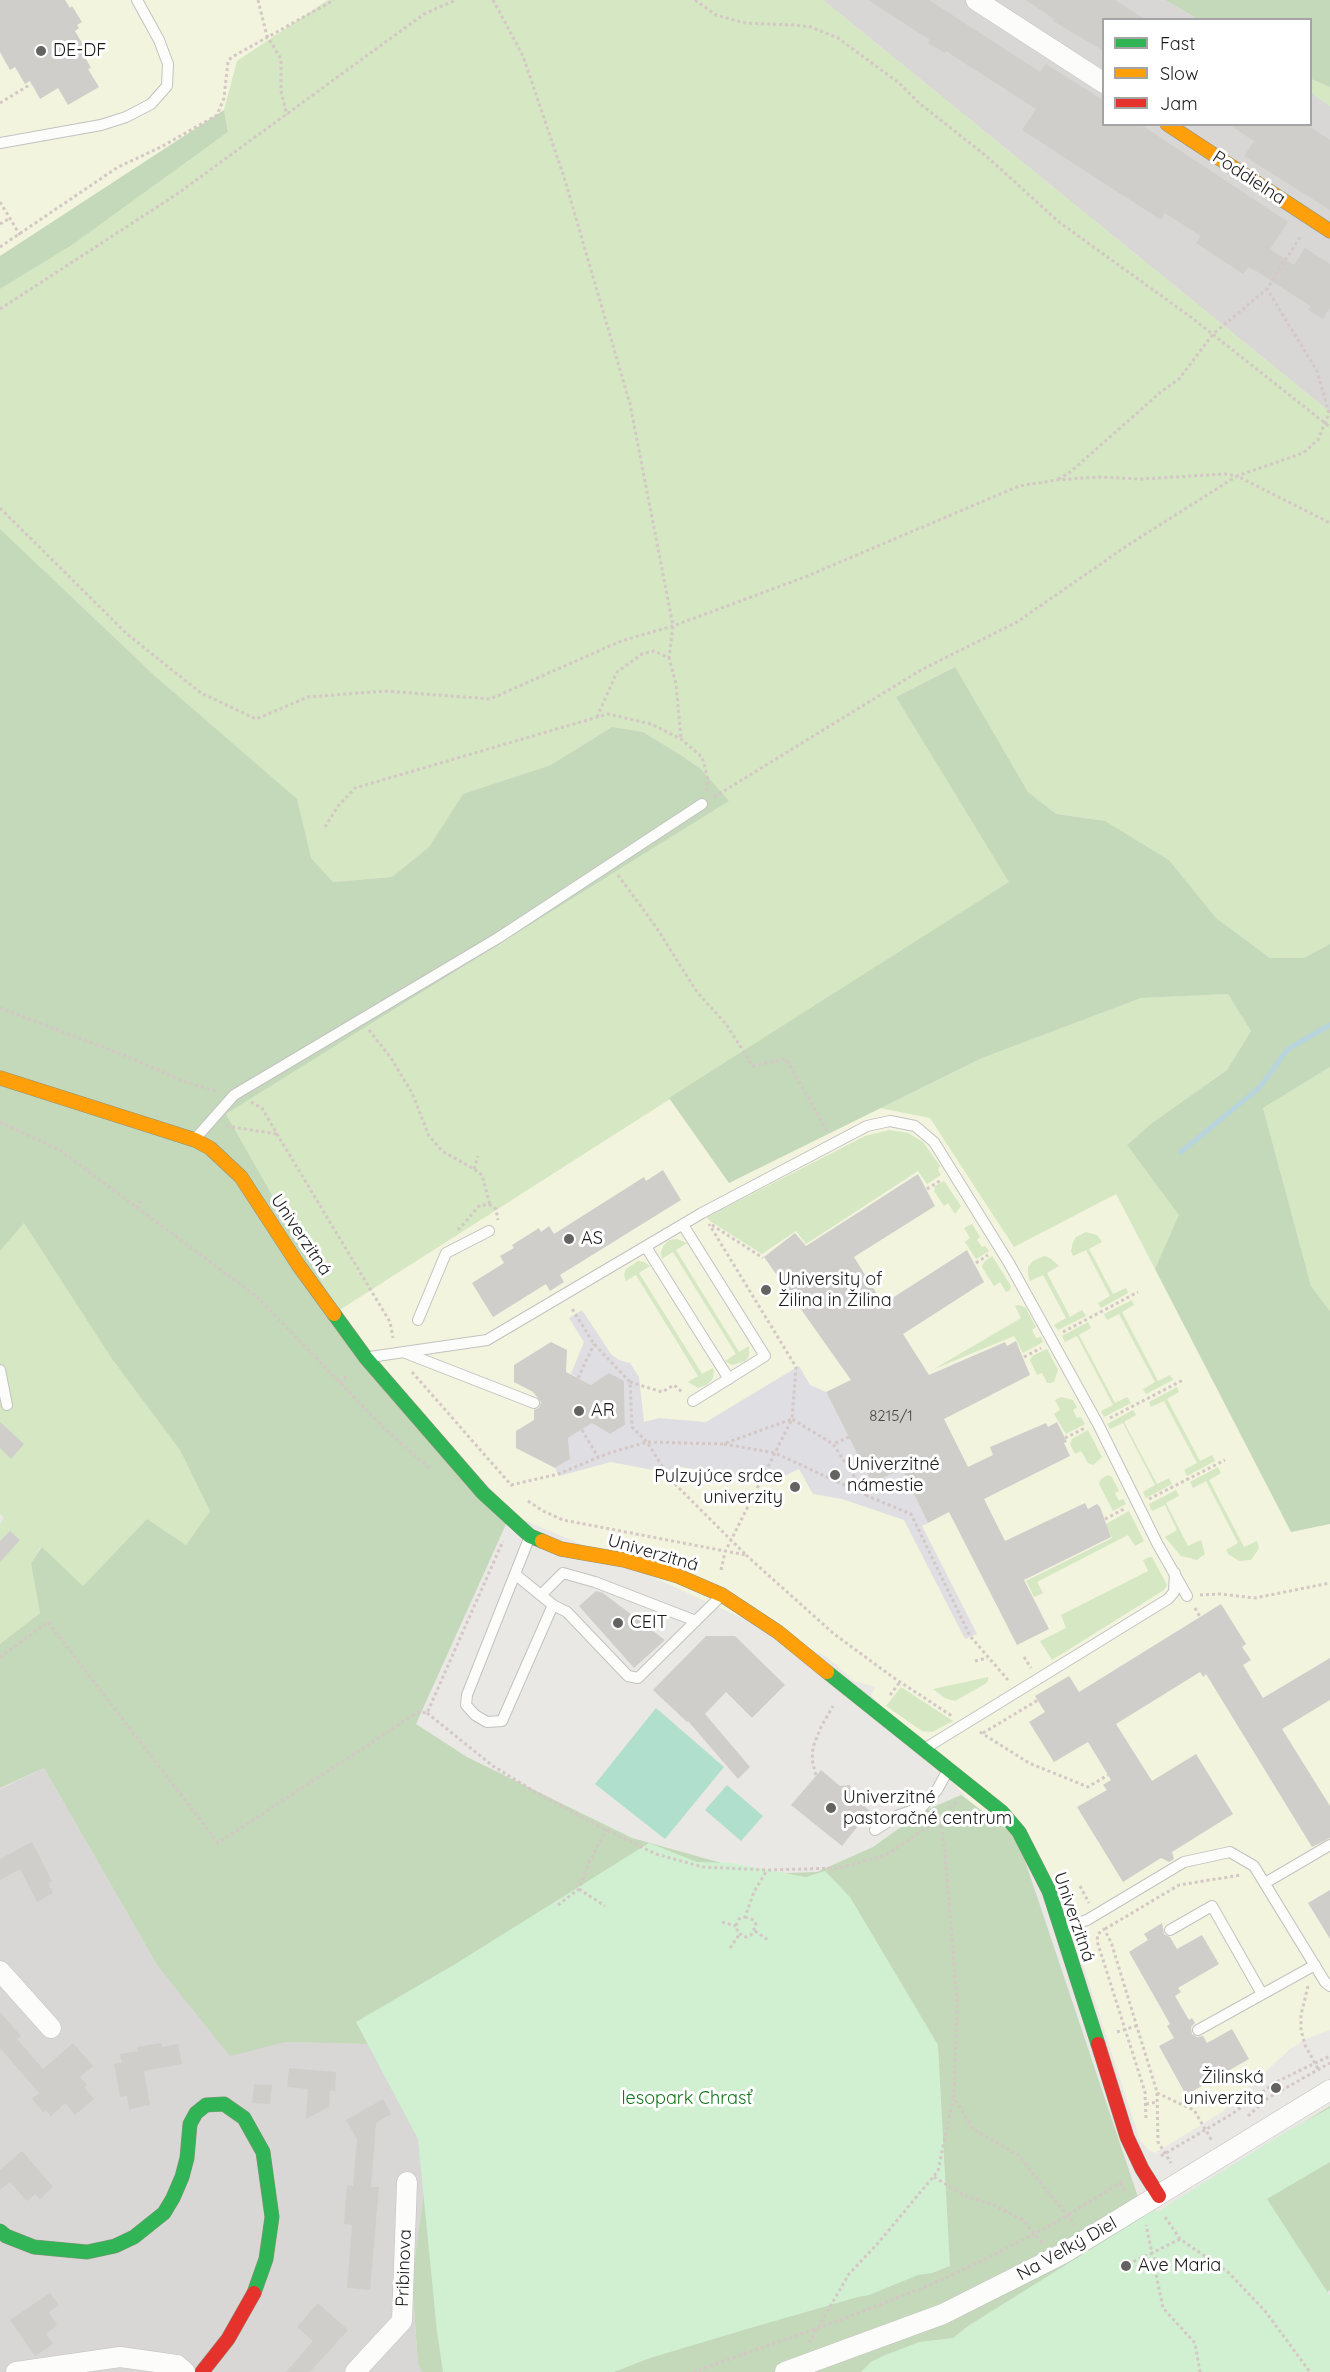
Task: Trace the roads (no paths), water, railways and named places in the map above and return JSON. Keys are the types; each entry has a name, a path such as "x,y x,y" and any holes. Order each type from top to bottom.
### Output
{"street":[{"path":"976,0 1102,82"},
{"name":"Poddielna","path":"1170,126 1330,231"},
{"name":"Univerzitná","path":"0,1078 195,1140 210,1148 241,1178 299,1266 366,1358 451,1458 510,1520 530,1536 561,1549 624,1560 678,1576 722,1595 778,1632 1002,1812 1019,1832 1049,1891 1127,2137 1142,2169 1151,2200"},
{"path":"0,1971 51,2028"},
{"name":"Na Veľký Diel","path":"785,2372 834,2364 943,2314 1064,2253 1330,2090"},
{"path":"0,2231 6,2236 34,2247 87,2252 115,2246 134,2237 164,2213 183,2177 190,2124 196,2113 206,2105 224,2104 244,2118 263,2152 272,2217 266,2259 254,2293 228,2338 202,2372"},
{"name":"Pribinova","path":"355,2372 402,2321 407,2182"},
{"path":"16,2372 120,2357 177,2365 185,2372"}],"lane":[{"path":"0,143 101,125 126,117 151,104 167,86 168,63 159,40 137,0"},
{"path":"195,1140 234,1095 498,938 702,804"},
{"path":"366,1358 487,1340 683,1225 867,1126 890,1121 915,1126 934,1142 992,1233 1098,1424 1157,1543 1187,1596"},
{"path":"683,1225 765,1356 693,1401"},
{"path":"418,1320 446,1253 489,1231"},
{"path":"646,1247 729,1379"},
{"path":"399,1352 534,1403"},
{"path":"0,1370 7,1405"},
{"path":"530,1536 467,1695 466,1705 475,1715 487,1722 502,1721 553,1605"},
{"path":"923,1750 1168,1599 1174,1592 1175,1572"},
{"path":"541,1595 562,1573 595,1582 696,1621"},
{"path":"516,1575 553,1605 567,1612 628,1676 638,1678 722,1595"},
{"path":"875,1830 897,1816 922,1807 937,1790 948,1770"},
{"path":"1265,1883 1330,1845"},
{"path":"1061,1929 1087,1920 1184,1862 1230,1852 1254,1866 1330,1986"},
{"path":"1170,1930 1212,1906 1262,1994"},
{"path":"1198,2030 1315,1965"}],"waterway":[{"path":"1181,1152 1259,1088 1288,1049 1330,1025"}],"place":[{"name":"DE-DF","path":"41,51"},
{"name":"AS","path":"569,1239"},
{"name":"University of Žilina in Žilina","path":"766,1290"},
{"name":"AR","path":"579,1411"},
{"name":"Univerzitné námestie","path":"835,1475"},
{"name":"Pulzujúce srdce univerzity","path":"795,1487"},
{"name":"CEIT","path":"618,1623"},
{"name":"Univerzitné pastoračné centrum","path":"831,1808"},
{"name":"Žilinská univerzita","path":"1276,2088"},
{"name":"Ave Maria","path":"1126,2266"}],"park label":[{"name":"lesopark Chrasť","path":"687,2099"}]}
